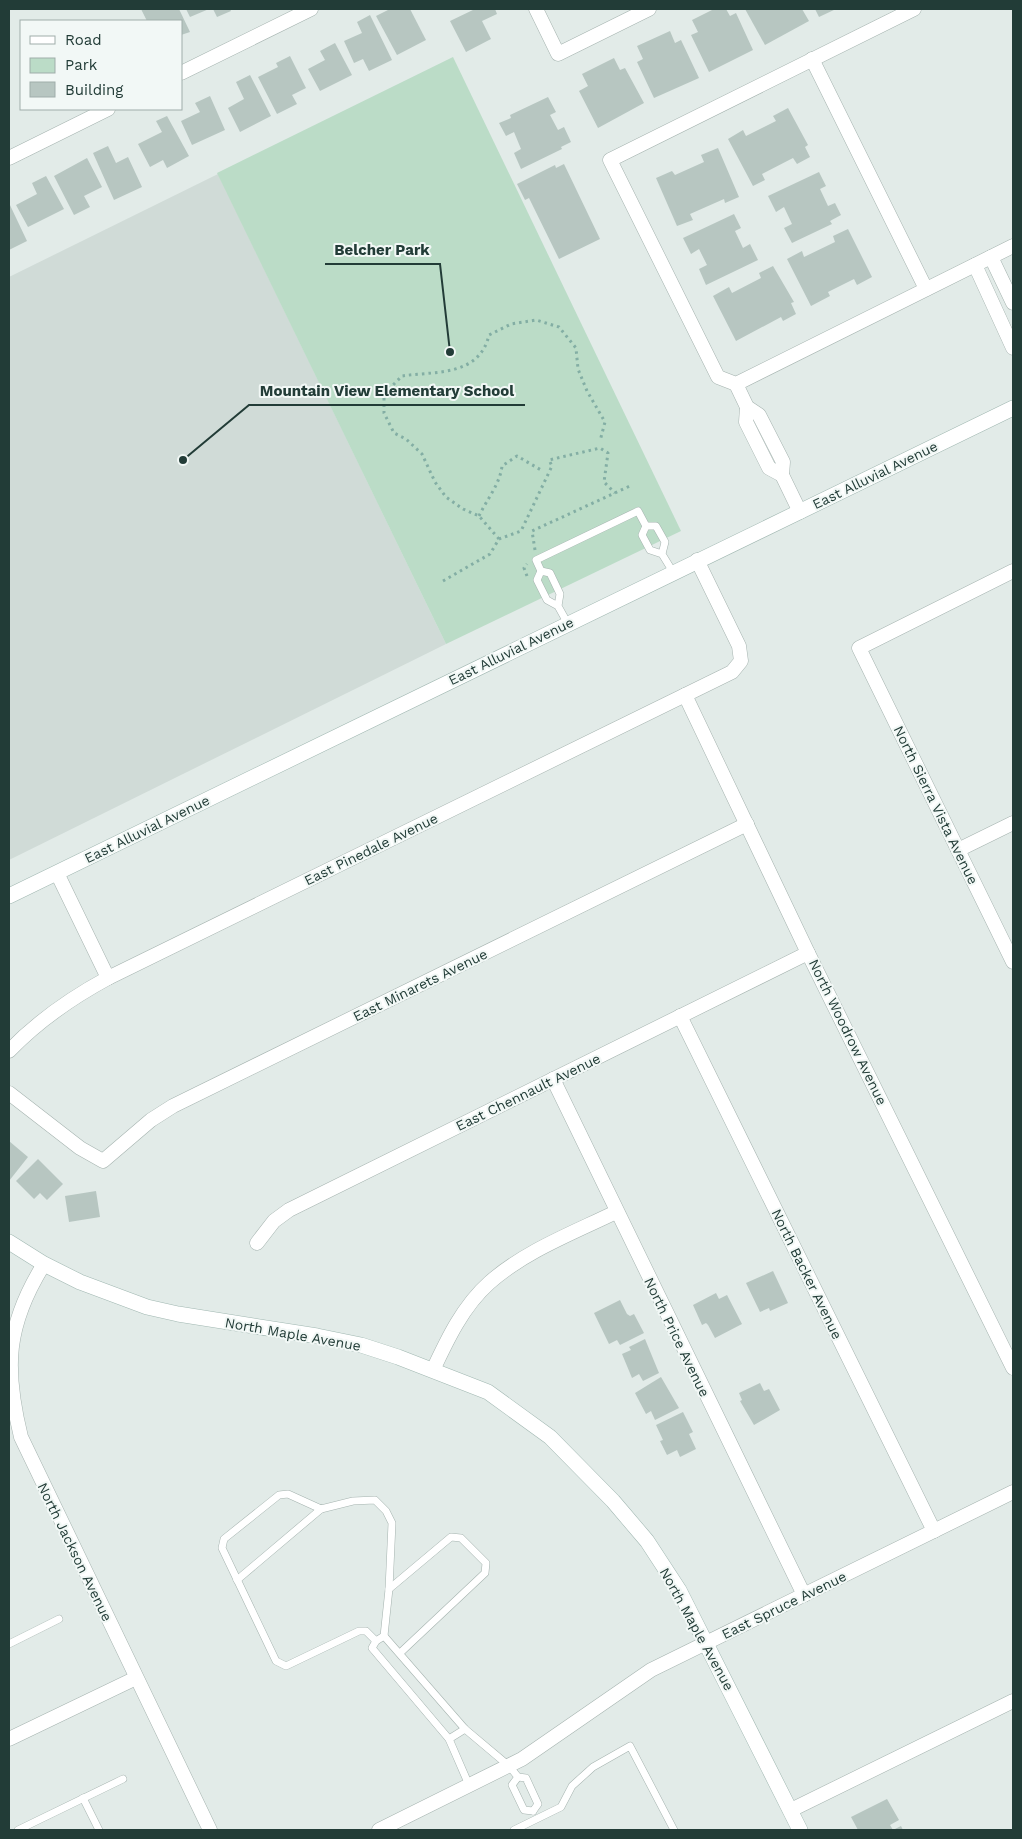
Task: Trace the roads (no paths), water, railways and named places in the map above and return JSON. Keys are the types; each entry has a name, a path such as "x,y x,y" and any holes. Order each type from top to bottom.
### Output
{"main road":[{"name":"East Alluvial Avenue","path":"9,896 672,572 1013,408"},
{"name":"North Maple Avenue","path":"9,1242 44,1264 80,1282 147,1307 360,1345 433,1370 488,1392 550,1437 613,1501 647,1541 679,1590 707,1642 800,1830"}],"street":[{"path":"182,73 311,9"},
{"path":"536,9 558,54 649,9"},
{"path":"800,512 782,475 769,468 746,422 747,407 736,384 718,377 610,160 914,9"},
{"path":"812,59 926,289"},
{"path":"9,158 106,110"},
{"path":"736,384 1013,246"},
{"path":"991,257 1013,303"},
{"path":"974,265 1013,348"},
{"name":"East Pinedale Avenue","path":"9,1051 43,1019 76,996 108,978 732,672 741,661 739,646 697,560"},
{"name":"North Sierra Vista Avenue","path":"1013,572 859,648 1013,962"},
{"name":"North Woodrow Avenue","path":"685,695 808,953 1013,1368"},
{"path":"958,850 1013,823"},
{"name":"East Minarets Avenue","path":"9,1093 80,1148 103,1160 151,1120 173,1106 747,824"},
{"path":"57,873 108,978"},
{"name":"East Chennault Avenue","path":"257,1243 274,1221 289,1210 808,953"},
{"name":"North Backer Avenue","path":"680,1016 934,1531"},
{"name":"North Price Avenue","path":"552,1079 804,1595"},
{"path":"433,1370 446,1342 465,1311 488,1284 516,1262 616,1212"},
{"name":"North Jackson Avenue","path":"44,1264 28,1290 17,1316 10,1351 12,1418 210,1830"},
{"name":"East Spruce Avenue","path":"379,1830 509,1766 650,1670 1013,1492"},
{"path":"9,1739 136,1678"},
{"path":"790,1810 1013,1701"}],"lane":[{"path":"568,624 558,606 547,600 537,580 541,571 536,560 638,511 646,526"},
{"path":"646,526 656,526 665,542 662,554"},
{"path":"646,526 642,535 650,550 662,554 672,572"},
{"path":"541,571 550,573 554,580 560,594 558,606"},
{"path":"321,1509 288,1494 280,1495 224,1539 222,1548 276,1661 286,1666 359,1631 366,1632 376,1640"},
{"path":"237,1580 321,1509 353,1501 375,1500 386,1511 392,1523 389,1589 384,1636 466,1729 509,1766 518,1777 526,1778 538,1804 533,1811"},
{"path":"389,1589 451,1537 461,1538 486,1563 485,1573 400,1653"},
{"path":"9,1644 59,1619"},
{"path":"384,1636 376,1640 372,1648 449,1739 469,1785"},
{"path":"449,1739 466,1729"},
{"path":"514,1830 561,1807 572,1786 593,1767 630,1746 674,1830"},
{"path":"518,1777 512,1785 524,1810 533,1811"},
{"path":"18,1830 123,1778"},
{"path":"83,1798 99,1830"},
{"path":"533,1811 536,1820"}],"place":[{"name":"Belcher Park","path":"450,352"},
{"name":"Mountain View Elementary School","path":"183,460"}]}
